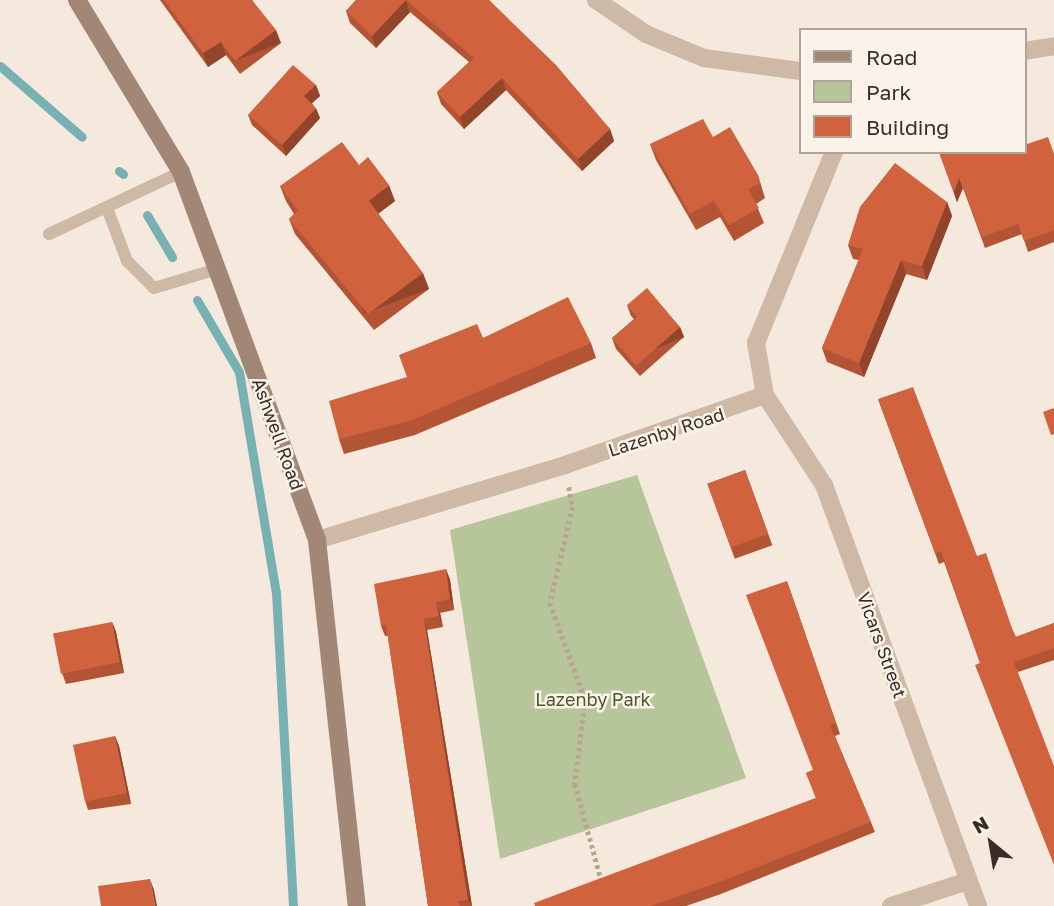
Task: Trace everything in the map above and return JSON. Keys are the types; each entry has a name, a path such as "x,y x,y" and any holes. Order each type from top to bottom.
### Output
{"street":[{"name":"Ashwell Road","path":"78,0 181,172 317,540 357,906"},
{"path":"596,0 646,34 704,58 799,71"},
{"path":"1026,51 1054,46"},
{"path":"765,395 756,343 834,154"},
{"name":"Lazenby Road","path":"317,540 565,465 765,395"},
{"name":"Vicars Street","path":"765,395 824,485 978,906"},
{"path":"891,906 968,881"}],"lane":[{"path":"49,234 181,172"},
{"path":"107,208 127,261 154,288 217,269"}],"path":[{"path":"565,465 573,507 550,603 585,699 575,784 606,895"}],"green space":[{"name":"Lazenby Park","path":"637,475 746,778 500,859 450,530"}],"building":[{"path":"164,0 252,0 276,30 235,61 221,42 203,53"},
{"path":"356,0 406,0 372,36 346,11"},
{"path":"406,0 489,0 556,65 610,129 578,159 502,78 460,117 437,92 474,58"},
{"path":"293,65 316,85 304,96 316,108 282,145 248,115"},
{"path":"703,119 713,137 730,127 760,183 748,189 759,208 729,225 714,201 690,214 650,144"},
{"path":"1048,137 1054,154 1054,230 1024,241 1018,224 982,237 959,178 954,192 940,154 1026,154 1026,144"},
{"path":"342,142 359,165 368,157 389,185 369,201 423,273 368,314 289,219 298,211 280,186"},
{"path":"895,163 947,202 922,266 901,260 859,363 822,348 863,249 848,245 860,207"},
{"path":"647,288 680,327 636,366 612,338 637,317 627,305"},
{"path":"568,297 591,343 410,421 339,439 329,401 407,377 399,355 477,324 483,338"},
{"path":"913,387 977,556 986,553 1015,637 1054,623 1054,648 1014,662 1054,766 1054,865 975,665 980,663 941,551 935,553 878,399"},
{"path":"1054,408 1054,434 1051,435 1043,412"},
{"path":"745,470 768,534 731,548 707,484"},
{"path":"446,569 450,599 436,602 439,616 424,619 468,900 458,901 460,906 428,906 386,625 381,626 374,584"},
{"path":"787,581 836,723 830,726 871,822 717,883 650,906 535,906 534,903 816,798 806,773 813,770 746,595"},
{"path":"112,622 120,662 61,674 53,633"},
{"path":"115,736 127,793 85,802 73,745"},
{"path":"150,879 155,906 101,906 98,886"}],"waterway":[{"path":"0,66 82,137"},
{"path":"119,171 123,174"},
{"path":"147,215 172,257"},
{"path":"197,300 239,372 276,592 293,906"}]}
